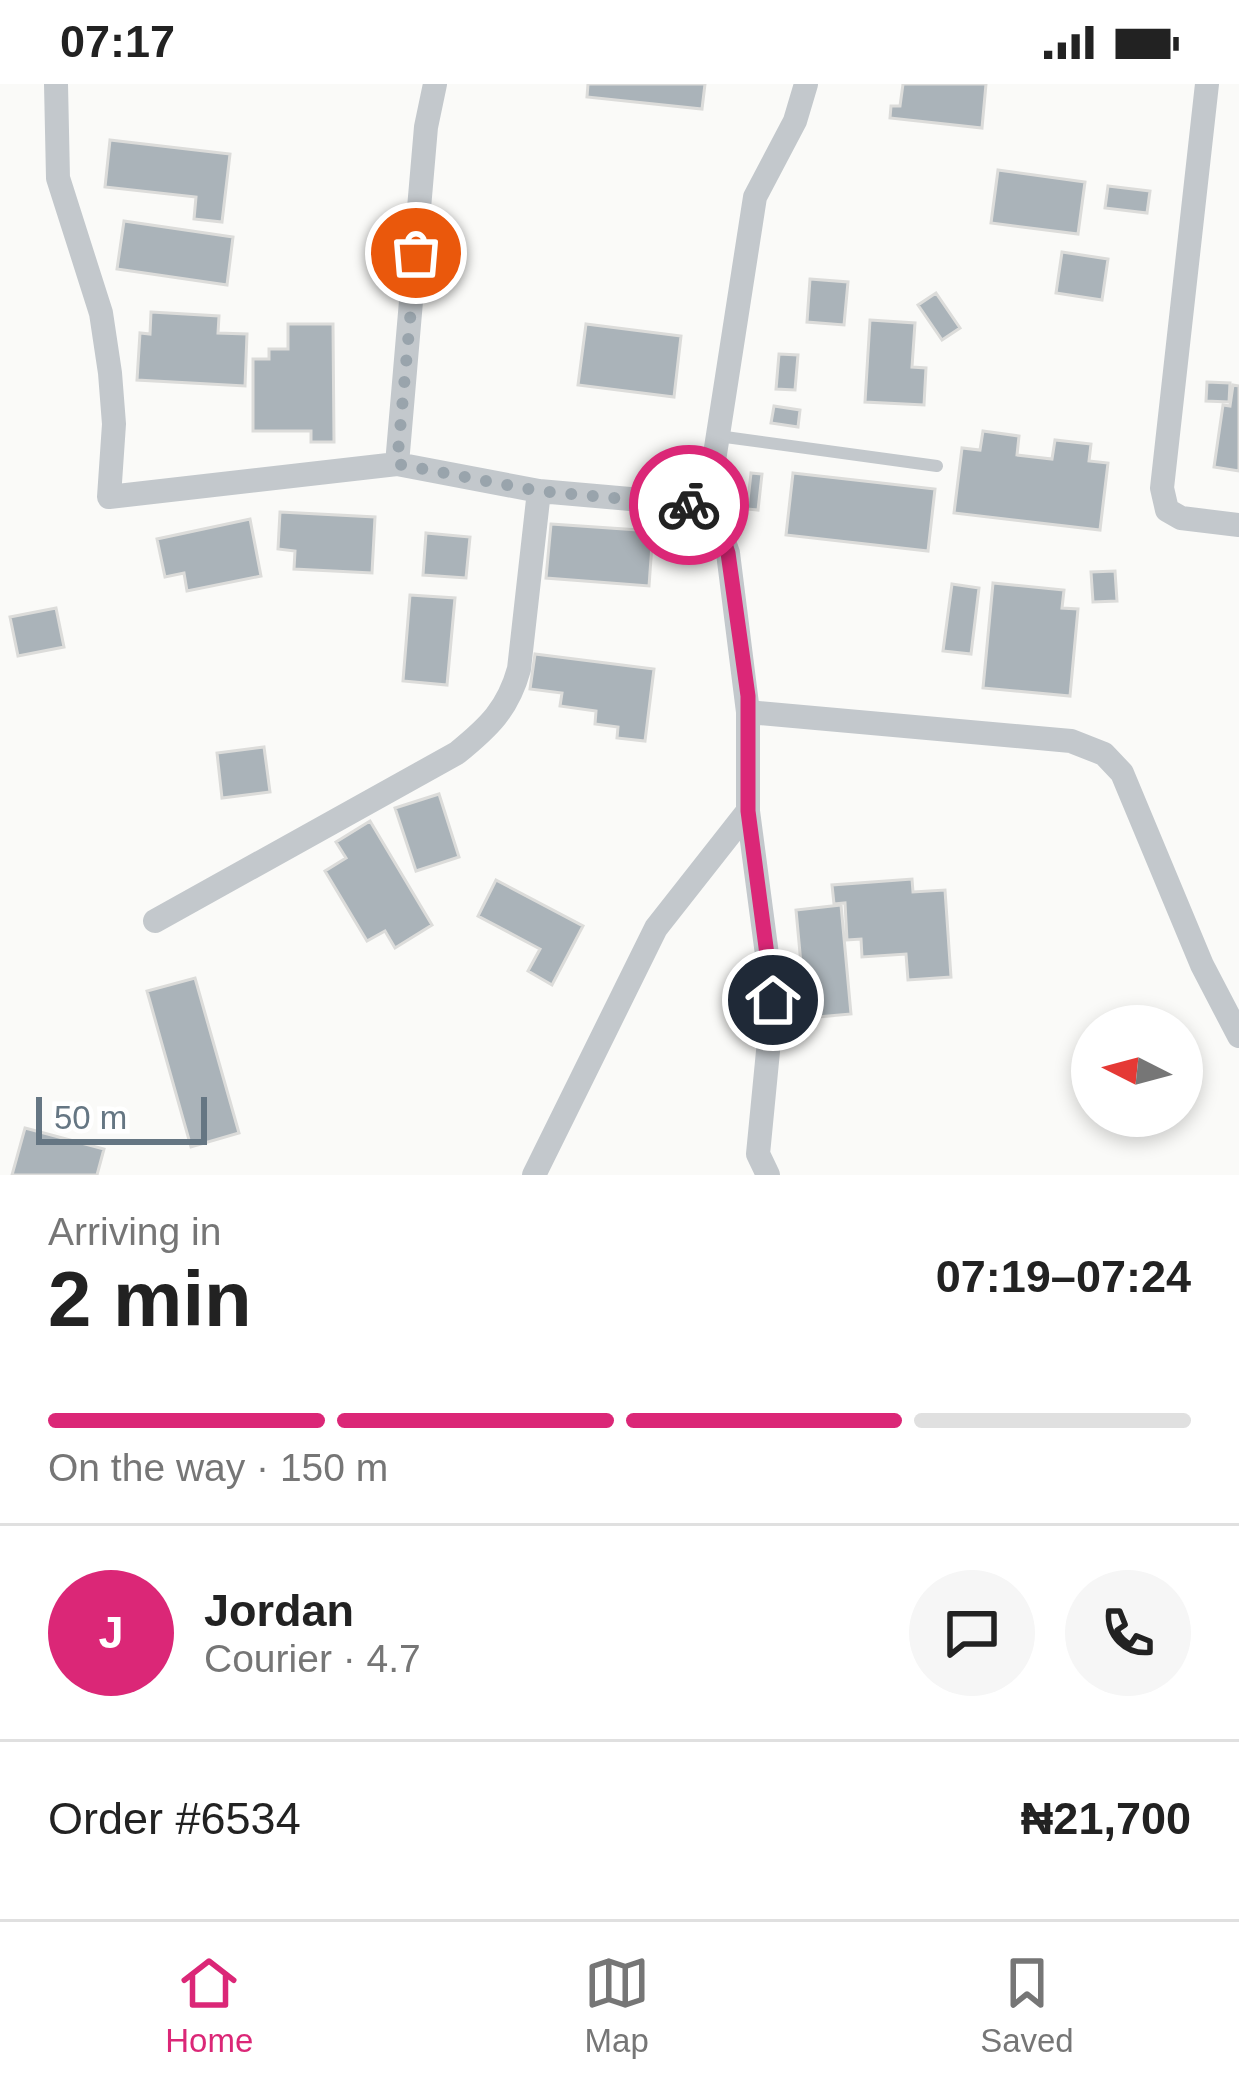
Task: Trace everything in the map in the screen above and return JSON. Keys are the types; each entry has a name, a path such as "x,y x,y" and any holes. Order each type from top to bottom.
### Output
{"street":[{"path":"56,84 58,178 100,313 110,373 114,424 109,497 397,464 539,491 687,504 706,512 721,531 728,553 748,712 748,811 773,1000 758,1154 768,1175"},
{"path":"397,464 427,127 435,84"},
{"path":"706,512 755,197 795,121 806,84"},
{"path":"1207,84 1162,488 1167,510 1181,518 1239,525"},
{"path":"155,921 457,753 495,722 512,697 519,669 539,491"},
{"path":"748,712 1071,741 1104,754 1122,773 1202,965 1239,1036"},
{"path":"533,1175 656,928 748,811"}],"lane":[{"path":"718,436 937,466"}],"building":[{"path":"588,84 705,84 702,109 587,97"},
{"path":"903,84 986,84 982,128 890,118 891,106 900,106"},
{"path":"110,140 230,154 222,222 194,219 196,197 105,187"},
{"path":"998,170 1085,182 1078,234 991,223"},
{"path":"1108,186 1150,191 1147,213 1105,208"},
{"path":"124,221 233,237 227,285 117,269"},
{"path":"1062,252 1108,259 1102,300 1056,293"},
{"path":"810,279 848,282 844,325 807,322"},
{"path":"936,293 960,328 942,340 918,305"},
{"path":"151,312 219,316 218,333 247,334 245,386 137,380 140,333 150,334"},
{"path":"870,320 915,323 912,367 926,368 924,405 865,402"},
{"path":"288,324 333,324 334,442 311,442 311,431 253,431 253,359 269,359 269,349 288,349"},
{"path":"586,324 681,336 674,397 578,385"},
{"path":"779,354 798,355 795,390 776,389"},
{"path":"1207,382 1230,383 1229,402 1206,401"},
{"path":"1233,385 1239,386 1239,471 1214,467 1223,405 1230,406"},
{"path":"774,406 800,410 798,427 771,423"},
{"path":"983,431 1019,436 1017,455 1052,459 1055,440 1091,444 1089,461 1108,463 1100,530 954,513 962,448 980,450"},
{"path":"751,473 762,474 758,510 747,509"},
{"path":"793,473 935,489 928,551 786,535"},
{"path":"280,512 375,517 372,573 294,569 295,551 278,549"},
{"path":"250,519 261,576 187,591 184,573 165,577 157,539"},
{"path":"551,524 653,531 649,586 546,578"},
{"path":"426,533 470,537 466,578 423,575"},
{"path":"1115,571 1117,601 1093,602 1091,572"},
{"path":"993,583 1064,590 1062,608 1078,609 1070,696 983,688"},
{"path":"952,584 979,588 971,654 943,651"},
{"path":"410,595 455,598 447,685 403,681"},
{"path":"56,608 64,647 18,656 10,617"},
{"path":"535,654 654,669 645,741 617,738 618,727 595,724 596,711 560,706 562,693 530,689"},
{"path":"264,747 270,792 222,798 217,753"},
{"path":"439,794 459,857 416,871 395,808"},
{"path":"370,821 432,925 395,948 385,931 367,941 325,871 346,858 336,842"},
{"path":"912,879 913,892 945,890 951,977 908,980 906,954 862,957 861,939 847,940 845,903 834,904 832,885"},
{"path":"496,880 583,926 552,985 528,971 540,949 478,916"},
{"path":"841,905 851,1014 806,1018 796,910"},
{"path":"195,978 239,1133 191,1147 147,991"},
{"path":"25,1128 104,1149 97,1175 12,1175"}],"way so far":[{"path":"416,253 397,464 539,491 689,505"}],"route":[{"path":"689,505 706,512 721,531 728,553 748,696 748,811 773,1000"}]}
